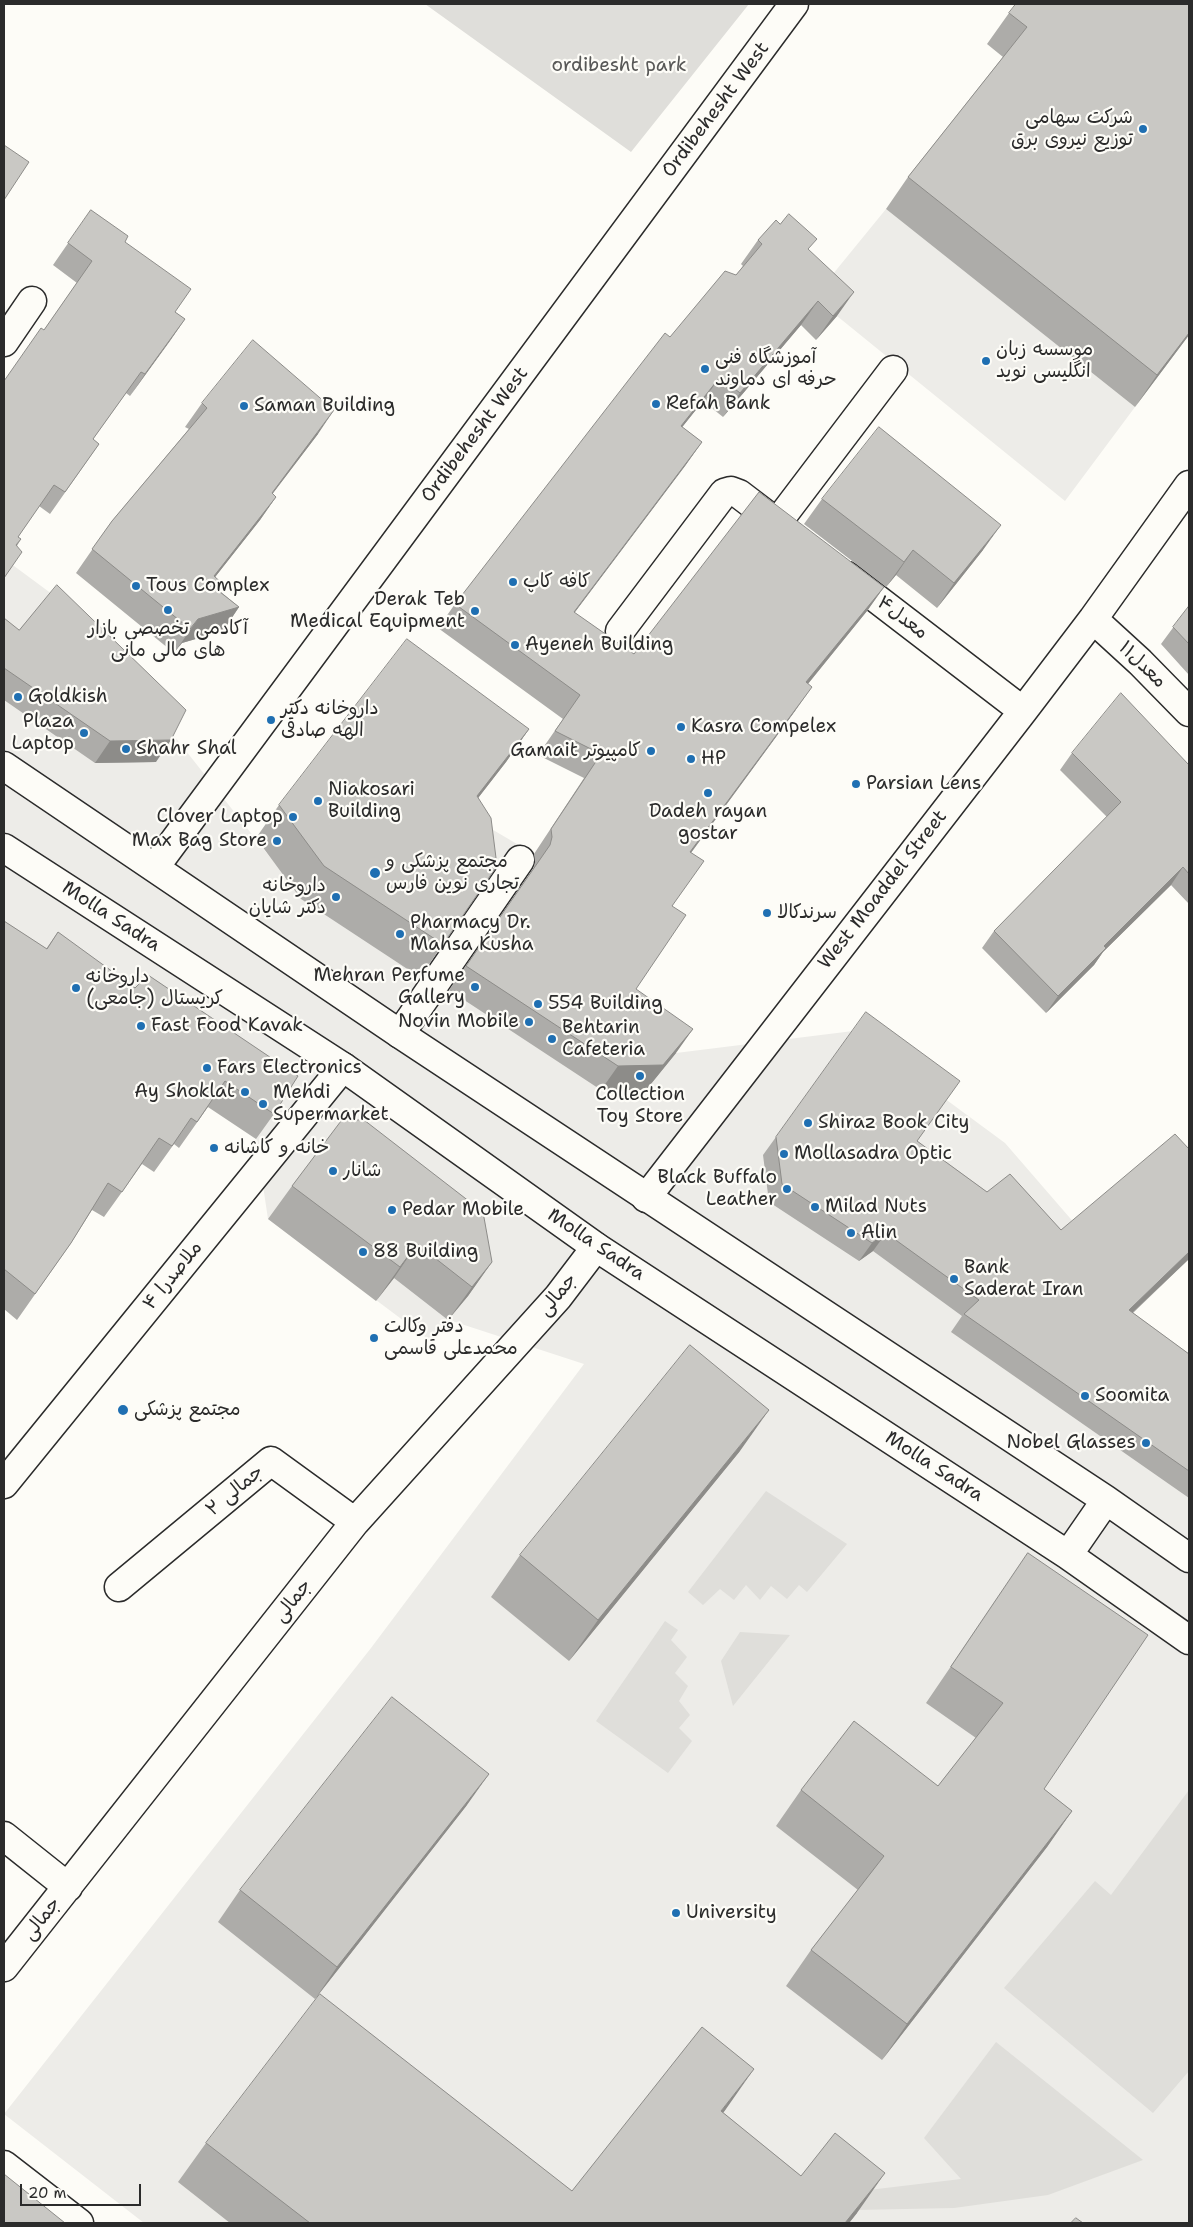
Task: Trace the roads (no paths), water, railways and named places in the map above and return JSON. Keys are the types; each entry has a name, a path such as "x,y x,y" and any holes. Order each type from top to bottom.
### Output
{"street":[{"name":"Ordibehesht West","path":"155,867 794,4"},
{"path":"4,342 32,301"},
{"path":"777,523 893,370"},
{"name":"West Moaddel Street","path":"646,1198 1093,619 1189,485"},
{"path":"620,631 724,493 731,491 739,494 801,541"},
{"name":"معدل۴","path":"825,559 1023,710"},
{"name":"معدل۱۱","path":"1093,619 1140,662 1189,712"},
{"path":"4,766 400,1034 1106,1500 1189,1558"},
{"name":"Molla Sadra","path":"4,848 343,1067 596,1246 1068,1555 1189,1640"},
{"path":"400,1034 520,860"},
{"name":"۴ ملاصدرا","path":"4,1484 343,1067"},
{"name":"جمالی","path":"4,1968 355,1522 558,1297 596,1246"},
{"name":"۲ جمالی","path":"119,1587 271,1460 355,1522"},
{"path":"1068,1555 1106,1500"},
{"path":"4,1836 68,1886"},
{"path":"4,2165 79,2223"}],"place":[{"name":"شرکت سهامی توزیع نیروی برق","path":"1143,129"},
{"name":"موسسه زبان انگلیسی نوید","path":"986,361"},
{"name":"آموزشگاه فنی حرفه ای دماوند","path":"705,369"},
{"name":"Refah Bank","path":"656,404"},
{"name":"Saman Building","path":"244,406"},
{"name":"کافه کاپ","path":"513,582"},
{"name":"Tous Complex","path":"136,586"},
{"name":"آکادمی تخصصی بازار های مالی مانی","path":"168,610"},
{"name":"Derak Teb Medical Equipment","path":"475,611"},
{"name":"Ayeneh Building","path":"515,645"},
{"name":"Goldkish","path":"18,697"},
{"name":"داروخانه دکتر الهه صادقی","path":"271,720"},
{"name":"Kasra Compelex","path":"681,727"},
{"name":"Plaza Laptop","path":"84,733"},
{"name":"Shahr Shal","path":"126,749"},
{"name":"Gamait کامپیوتر","path":"651,751"},
{"name":"HP","path":"691,759"},
{"name":"Parsian Lens","path":"856,784"},
{"name":"Dadeh rayan gostar","path":"708,793"},
{"name":"Niakosari Building","path":"318,801"},
{"name":"Clover Laptop","path":"293,817"},
{"name":"Max Bag Store","path":"277,841"},
{"name":"مجتمع پزشکی و تجاری نوین فارس","path":"375,873"},
{"name":"داروخانه دکتر شایان","path":"336,897"},
{"name":"سرندکالا","path":"767,913"},
{"name":"Pharmacy Dr. Mahsa Kusha","path":"400,934"},
{"name":"Mehran Perfume Gallery","path":"475,987"},
{"name":"داروخانه کریستال (جامعی)","path":"76,988"},
{"name":"554 Building","path":"538,1004"},
{"name":"Novin Mobile","path":"529,1022"},
{"name":"Fast Food Kavak","path":"141,1026"},
{"name":"Behtarin Cafeteria","path":"552,1039"},
{"name":"Fars Electronics","path":"207,1068"},
{"name":"Collection Toy Store","path":"640,1076"},
{"name":"Ay Shoklat","path":"245,1092"},
{"name":"Mehdi Supermarket","path":"263,1104"},
{"name":"Shiraz Book City","path":"808,1123"},
{"name":"خانه و کاشانه","path":"214,1148"},
{"name":"Mollasadra Optic","path":"784,1154"},
{"name":"شانار","path":"333,1171"},
{"name":"Black Buffalo Leather","path":"787,1189"},
{"name":"Milad Nuts","path":"815,1207"},
{"name":"Pedar Mobile","path":"392,1210"},
{"name":"Alin","path":"851,1233"},
{"name":"88 Building","path":"363,1252"},
{"name":"Bank Saderat Iran","path":"954,1279"},
{"name":"دفتر وکالت محمدعلی قاسمی","path":"374,1338"},
{"name":"Soomita","path":"1085,1396"},
{"name":"مجتمع پزشکی","path":"123,1410"},
{"name":"Nobel Glasses","path":"1146,1443"},
{"name":"University","path":"676,1913"}],"park label":[{"name":"ordibesht park","path":"619,66"}]}
